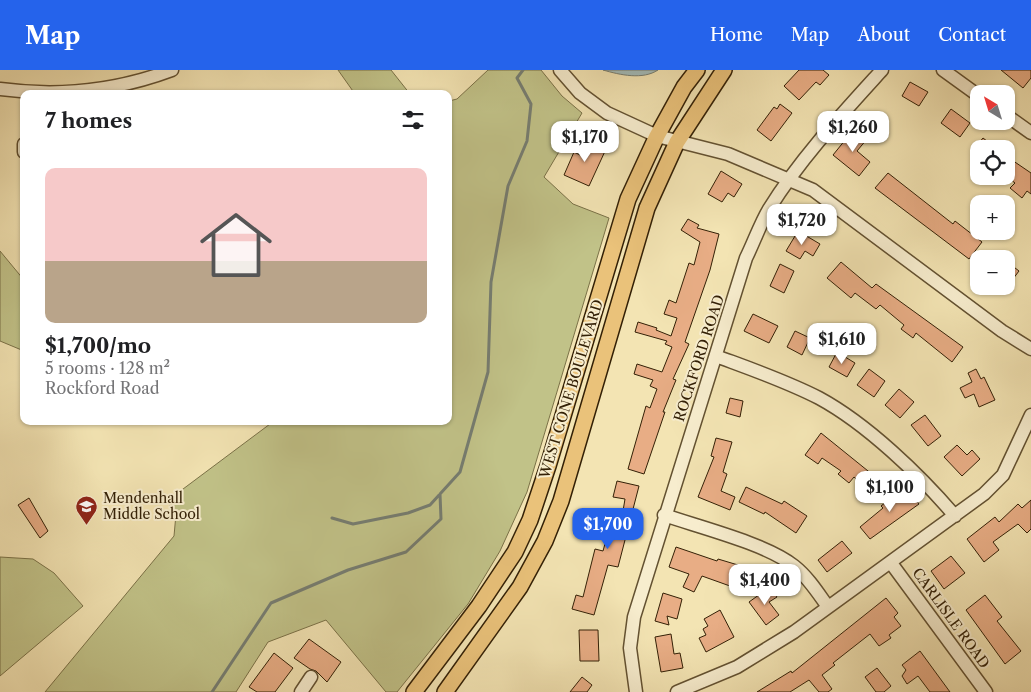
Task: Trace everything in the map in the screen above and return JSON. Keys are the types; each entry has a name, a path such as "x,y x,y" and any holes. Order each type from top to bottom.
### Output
{"main road":[{"name":"WEST CONE BOULEVARD","path":"414,692 479,606 515,552 530,520 628,199 657,136 684,87 697,70"},
{"name":"WEST CONE BOULEVARD","path":"445,692 520,587 545,541 561,501 647,208 677,142 724,70"}],"street":[{"path":"94,90 172,70"},
{"path":"560,70 580,93 607,112 657,136 728,154 813,190 1002,331 1031,349"},
{"name":"ROCKFORD ROAD","path":"636,692 630,648 634,617 664,515 746,258 768,210 790,179 835,122 882,70"},
{"path":"942,70 970,90"},
{"path":"0,89 20,92"},
{"path":"1015,121 1031,133"},
{"path":"716,356 788,383 820,399 859,425 913,472 955,516"},
{"path":"677,692 738,667 794,632 984,494 1003,475 1031,416"},
{"path":"664,515 771,552 794,565 814,587 828,608"},
{"name":"CARLISLE ROAD","path":"891,563 986,692"},
{"path":"301,692 311,677"}],"green space":[{"path":"338,70 391,70 407,90 352,90"},
{"path":"488,70 541,70 562,96 582,113 544,177 573,204 609,218 527,492 500,551 468,604 397,692 386,692 326,620 268,642 236,692 45,692 174,536 176,514 167,501 269,425 452,425 452,100 457,99"},
{"path":"0,251 20,275 20,349 0,341"},
{"path":"0,557 33,559 54,573 83,606 0,676"}],"water":[{"path":"603,70 658,70 638,76"}],"building":[{"path":"799,70 823,70 829,75 820,85 816,82 799,100 784,86"},
{"path":"1001,70 1031,70 1031,78 1023,88"},
{"path":"910,82 928,92 919,106 902,96"},
{"path":"780,104 792,113 771,141 757,130 774,107 777,109"},
{"path":"951,109 970,123 960,137 941,123"},
{"path":"854,129 867,139 857,151 870,162 859,176 833,155"},
{"path":"586,140 606,149 589,186 564,175 574,152 580,155"},
{"path":"1015,162 1031,173 1031,194 1027,191 1022,198 1010,188 1015,185"},
{"path":"721,171 742,184 734,197 728,193 722,202 708,194"},
{"path":"888,173 953,224 955,221 970,233 970,240 979,240 982,242 976,250 970,250 969,259 875,188"},
{"path":"688,219 699,225 697,228 719,234 710,270 685,342 689,344 673,379 676,380 663,412 665,412 644,474 628,469 646,406 650,408 657,389 650,386 653,380 634,374 637,364 662,372 672,347 665,344 667,341 635,332 638,322 657,328 656,330 671,336 677,318 664,314 669,300 676,303 689,263 694,265 700,242 681,230"},
{"path":"798,231 820,244 813,256 805,251 800,259 786,251"},
{"path":"841,262 872,288 876,284 963,347 952,362 916,333 913,338 901,329 904,325 880,305 876,309 855,293 851,298 827,278"},
{"path":"780,264 794,271 784,293 770,286"},
{"path":"1015,268 1019,271 1015,276"},
{"path":"753,314 778,326 769,343 744,331"},
{"path":"795,331 810,338 802,355 787,347"},
{"path":"837,352 855,363 847,377 829,367"},
{"path":"869,369 885,381 874,397 857,385"},
{"path":"976,369 981,379 984,377 995,400 979,407 974,394 965,398 960,388 972,382 968,373"},
{"path":"899,389 914,402 900,418 885,405"},
{"path":"730,398 743,401 740,417 726,413"},
{"path":"925,415 941,436 928,446 911,425"},
{"path":"821,433 873,475 864,486 854,477 849,483 838,474 841,471 822,458 818,464 805,455"},
{"path":"716,438 732,442 723,472 727,474 721,491 735,497 730,510 698,497 714,457 711,456"},
{"path":"957,445 967,455 972,450 980,459 962,476 944,457"},
{"path":"617,481 639,486 618,567 608,565 594,615 572,609 576,595 583,597 595,549 603,551 613,515 622,517 625,499 613,497"},
{"path":"746,487 782,504 784,501 807,516 796,533 765,512 764,514 739,502"},
{"path":"905,487 919,504 870,539 860,527 883,508 881,506"},
{"path":"29,498 48,531 40,538 18,505"},
{"path":"1031,500 1031,529 1027,533 1018,524 993,542 999,550 984,562 967,539 995,517 999,522 1018,504 1022,508"},
{"path":"842,541 852,553 827,572 818,560"},
{"path":"676,547 717,561 718,559 738,565 730,586 702,576 694,592 683,587 689,574 669,567"},
{"path":"951,556 965,573 944,589 931,571"},
{"path":"770,587 777,597 769,602 779,615 766,625 749,602"},
{"path":"663,593 682,599 677,619 667,616 669,625 655,621"},
{"path":"985,595 1002,617 997,621 1021,651 1005,664 966,610"},
{"path":"886,598 898,613 894,617 901,626 889,635 891,638 879,646 870,634 833,663 835,665 822,675 832,689 828,692 819,692 809,680 790,692 757,692 791,671 792,673"},
{"path":"720,610 734,637 706,652 699,638 706,635 703,629 708,626 704,619"},
{"path":"579,630 598,630 599,661 580,661"},
{"path":"671,634 674,654 680,653 683,668 661,672 655,637"},
{"path":"309,639 341,662 327,682 316,671 294,658"},
{"path":"920,651 950,692 930,692 918,676 907,684 902,676 906,670 902,665"},
{"path":"274,653 293,668 275,692 257,692 249,687"},
{"path":"877,668 891,686 884,692 876,692 865,677"},
{"path":"582,677 592,685 587,692 570,692"}],"waterway":[{"path":"332,518 353,524 408,513 430,505 460,472 488,372 491,282 508,186 527,141 531,104 517,78 523,70"},
{"path":"212,692 271,603 348,570 406,552 441,519 440,494"}],"place":[{"name":"Mendenhall Middle School","path":"87,525"}]}
